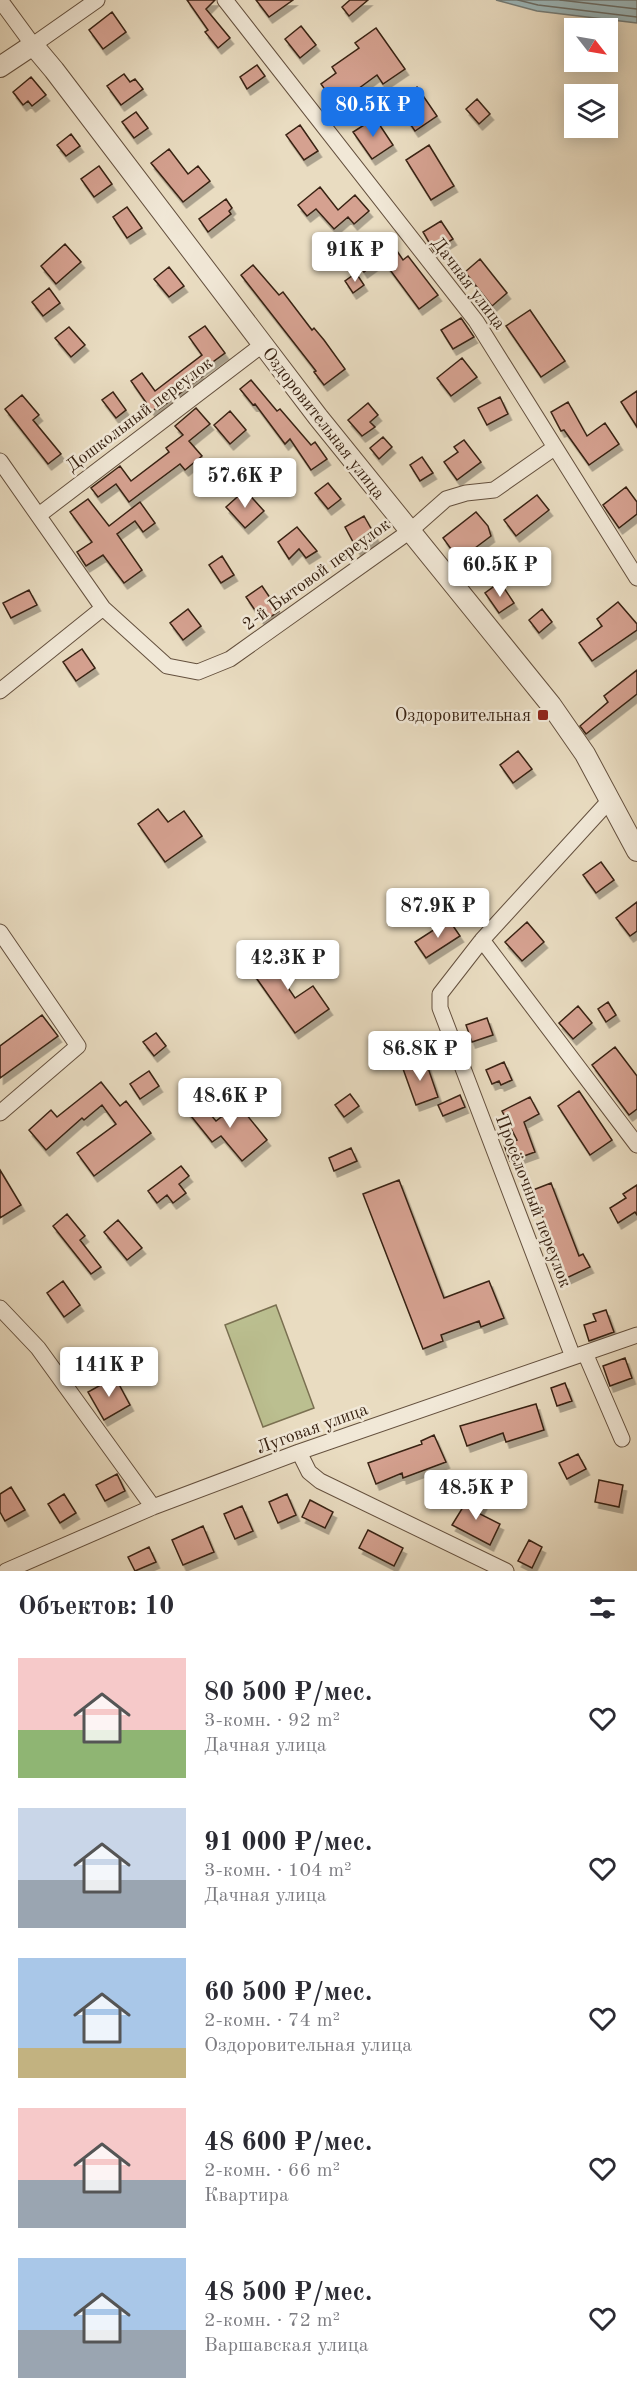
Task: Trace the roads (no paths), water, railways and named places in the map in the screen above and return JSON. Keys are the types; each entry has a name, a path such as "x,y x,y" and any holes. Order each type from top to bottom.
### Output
{"street":[{"name":"Оздоровительная улица","path":"0,0 262,345 551,705 585,754 637,851"},
{"path":"0,67 97,0"},
{"name":"Дачная улица","path":"225,0 476,321 637,578"},
{"name":"Дошкольный переулок","path":"39,515 262,345"},
{"name":"2-й Бытовой переулок","path":"0,461 103,608 167,666 198,672 230,659 410,531 446,499 466,493 494,490 554,448"},
{"path":"0,691 103,608"},
{"name":"Просёлочный переулок","path":"609,801 482,940 440,994 440,1008 579,1355 622,1439"},
{"path":"0,932 78,1046 0,1113"},
{"path":"482,940 637,1145"},
{"path":"0,1308 38,1348 153,1507"},
{"name":"Луговая улица","path":"6,1571 153,1507 299,1452 637,1335"},
{"path":"299,1452 309,1472 320,1481 506,1571"}],"water":[{"path":"496,0 637,0 637,23 618,21 618,18 595,18 537,11"}],"place":[{"name":"Оздоровительная","path":"543,715"}]}
